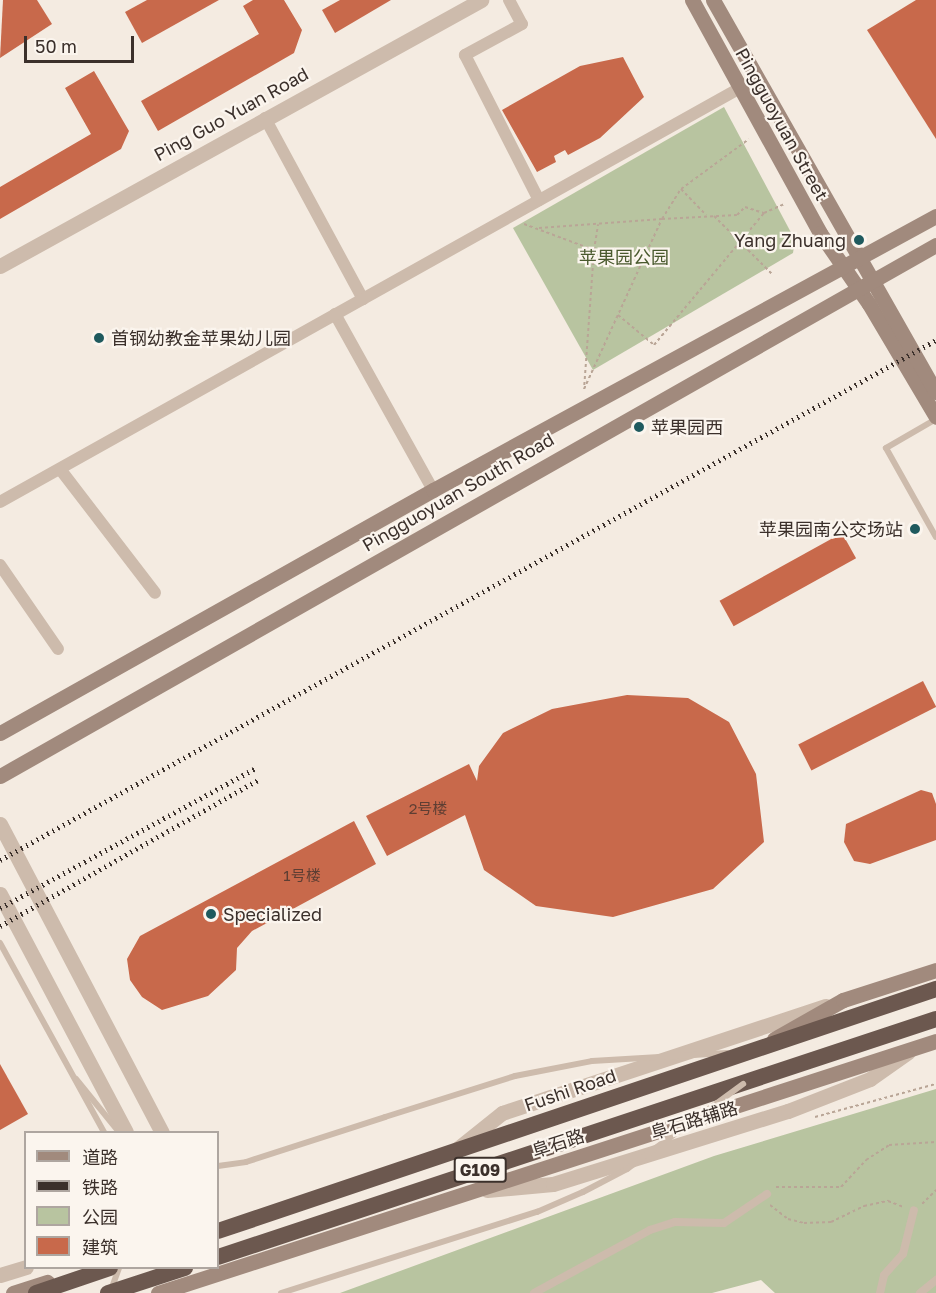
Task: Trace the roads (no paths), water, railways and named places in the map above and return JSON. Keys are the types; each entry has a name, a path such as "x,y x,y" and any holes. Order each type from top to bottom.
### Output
{"highway":[{"name":"Fushi Road","path":"219,1229 740,1052 936,989"},
{"name":"G109","path":"219,1257 936,1019"},
{"path":"36,1293 107,1269"},
{"path":"109,1293 182,1269"}],"main road":[{"name":"Pingguoyuan Street","path":"692,0 842,265 864,282"},
{"name":"Pingguoyuan Street","path":"713,0 857,256 864,282"},
{"name":"Pingguoyuan South Road","path":"0,733 433,490 857,256 936,216"},
{"name":"Pingguoyuan South Road","path":"0,776 864,282 936,245"},
{"path":"864,282 936,392"},
{"path":"864,282 936,418"},
{"name":"阜石路","path":"219,1229 728,1065 843,1000 936,970"},
{"name":"阜石路","path":"158,1293 936,1041"},
{"path":"13,1293 87,1269"}],"street":[{"name":"Ping Guo Yuan Road","path":"0,266 481,0"},
{"path":"508,0 522,24 465,55 539,200"},
{"path":"0,502 740,88"},
{"path":"264,118 363,299"},
{"path":"335,314 433,490"},
{"path":"60,469 155,593"},
{"path":"0,565 58,649"},
{"path":"0,824 161,1131"},
{"path":"0,894 125,1131"},
{"path":"448,1156 502,1113 843,1000"},
{"name":"阜石路辅路","path":"472,1191 553,1184 788,1111 870,1079 915,1048"},
{"path":"534,1293 650,1230 675,1222 724,1223 767,1194"},
{"path":"880,1293 884,1275 903,1254 914,1210"},
{"path":"0,1275 24,1268"},
{"path":"920,1293 936,1280"}],"lane":[{"path":"936,418 886,448 936,537"},
{"path":"0,943 63,1062 103,1131"},
{"path":"219,1166 246,1162 515,1076 592,1061 740,1052"},
{"path":"63,1062 118,1131"},
{"path":"281,1293 507,1222 583,1192 627,1168 743,1084"},
{"path":"109,1293 119,1269"}],"railway":[{"path":"0,860 936,340"},
{"path":"0,908 254,769"},
{"path":"0,926 260,779"}],"place":[{"name":"Yang Zhuang","path":"859,240"},
{"name":"首钢幼教金苹果幼儿园","path":"99,338"},
{"name":"苹果园西","path":"639,427"},
{"name":"苹果园南公交场站","path":"915,529"},
{"name":"Specialized","path":"211,914"}],"park label":[{"name":"苹果园公园","path":"624,257"}]}
